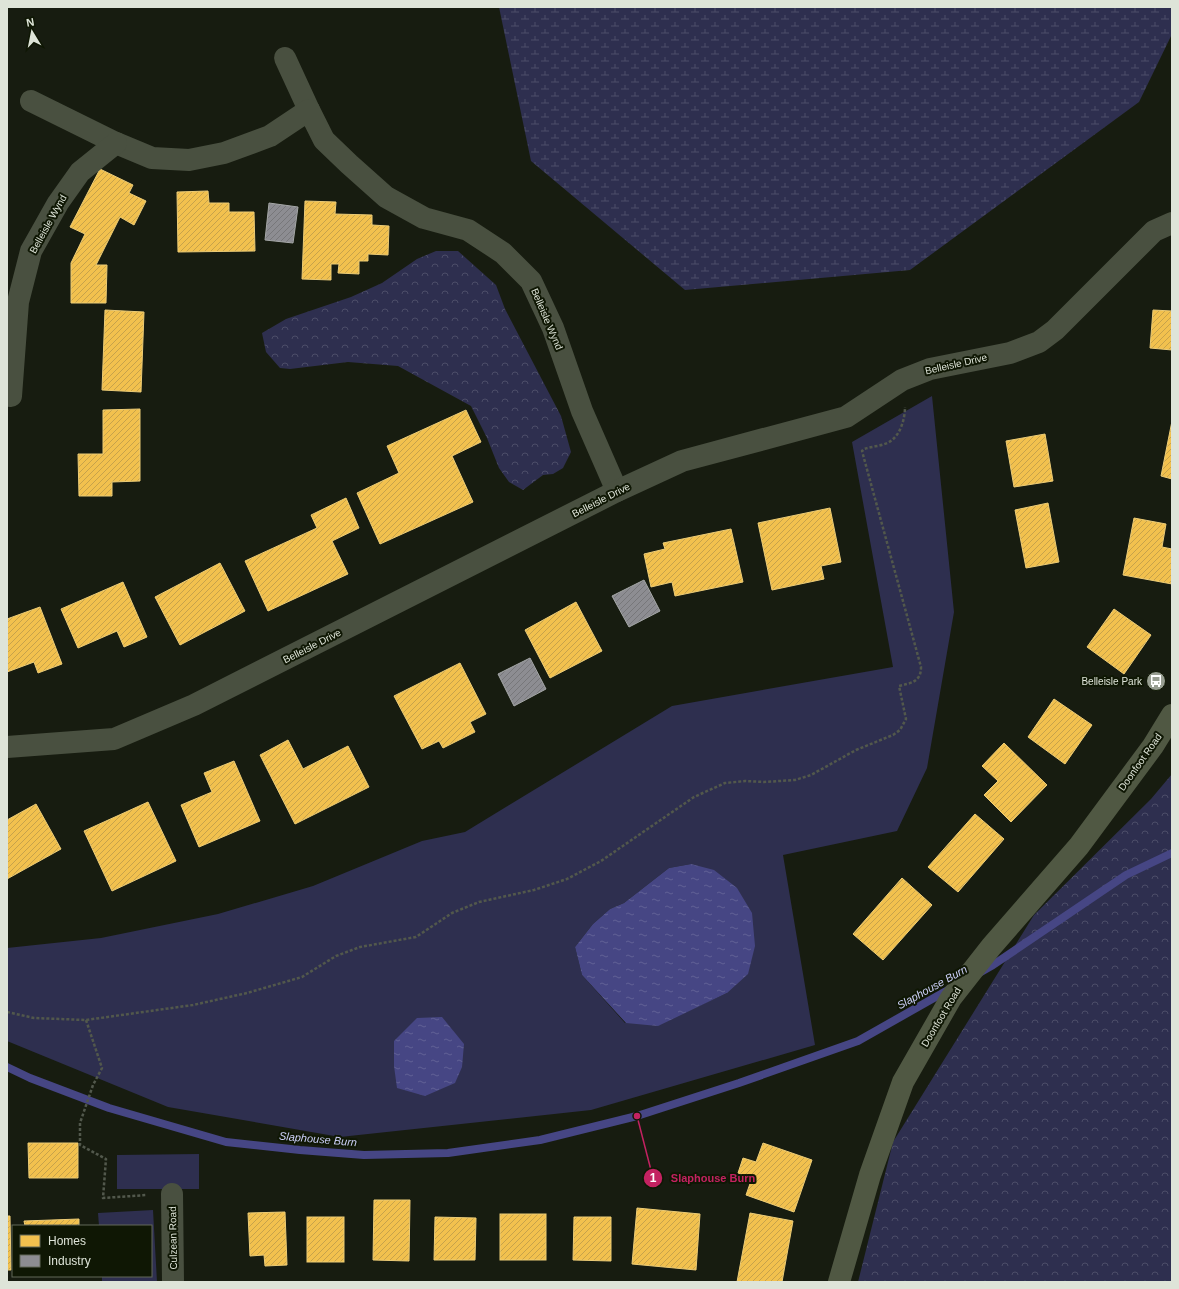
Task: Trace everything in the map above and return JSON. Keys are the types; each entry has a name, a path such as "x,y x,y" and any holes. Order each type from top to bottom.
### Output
{"main road":[{"name":"Doonfoot Road","path":"839,1282 870,1175 903,1082 951,998 991,947 1079,846 1153,746 1172,715"}],"street":[{"name":"Belleisle Wynd","path":"285,58 324,140 349,164 386,197 424,218 468,230 503,252 531,281 552,328 582,411 617,491"},
{"path":"31,101 116,143 152,158 189,160 224,153 270,136 309,110"},
{"name":"Belleisle Wynd","path":"11,396 18,302 31,251 58,203 80,172 116,143"},
{"name":"Belleisle Drive","path":"7,747 114,739 194,705 617,491 682,460 846,417 902,380 930,369 1010,353 1038,342 1055,330 1154,231 1172,223"},
{"name":"Culzean Road","path":"172,1194 173,1282"}],"path":[{"path":"7,1012 34,1018 86,1020 193,1005 247,993 302,978 336,956 360,947 416,937 452,913 479,902 534,890 567,879 601,861 694,797 725,783 795,780 811,775 856,750 893,736 900,730 906,719 899,686 912,683 918,678 921,674 921,667 862,451 892,440 903,424 906,405 902,394 902,380"},
{"path":"86,1020 102,1068 93,1085 80,1123 80,1145 106,1159 103,1198 172,1194"}],"green space":[{"path":"499,7 1172,7 1172,34 1139,102 910,270 685,290 531,161"},
{"path":"436,251 458,251 496,285 505,309 561,416 571,452 563,468 553,474 543,475 523,490 509,482 499,468 487,438 471,406 398,366 348,362 290,369 280,368 266,352 262,333 286,319 351,297 382,283 417,259"},
{"path":"932,396 954,612 927,768 897,831 783,855 815,1045 591,1110 340,1137 168,1107 7,1041 7,948 101,938 218,914 313,886 422,841 465,832 672,706 893,667 852,442","holes":["691,864 727,993 684,1013 625,1023 582,975 575,947 593,924 610,909 624,903 669,868"]},
{"path":"1172,774 1172,1282 858,1282 893,1142 1034,915 1151,799"},
{"path":"199,1154 199,1189 117,1189 117,1155"},
{"path":"153,1210 157,1282 102,1282 102,1277 152,1277 152,1225 99,1225 98,1213"}],"water":[{"path":"691,864 714,870 737,888 752,913 755,946 748,974 727,993 658,1026 626,1023 582,975 575,947 593,924 610,909 624,903 669,868"},
{"path":"442,1017 464,1044 462,1067 455,1083 425,1096 397,1088 394,1066 394,1041 417,1018"}],"building: Homes":[{"path":"100,169 133,185 129,193 146,201 134,225 120,217 96,265 107,265 106,303 71,303 71,263 85,234 70,227"},
{"path":"208,191 209,203 229,203 229,212 254,212 255,251 178,252 177,192"},
{"path":"305,201 336,202 335,214 372,215 372,225 389,226 388,255 368,254 368,261 359,261 359,274 338,273 339,264 331,264 331,280 302,279"},
{"path":"105,310 144,312 141,392 102,390"},
{"path":"1153,310 1172,311 1172,350 1150,348"},
{"path":"140,409 140,481 112,482 112,496 79,496 78,454 103,454 103,410"},
{"path":"466,410 481,442 452,456 473,502 380,544 357,493 399,473 387,446"},
{"path":"1172,421 1172,479 1161,476"},
{"path":"1045,434 1053,481 1014,487 1006,441"},
{"path":"346,498 359,528 332,541 348,574 268,611 245,561 317,528 311,515"},
{"path":"1048,503 1059,562 1026,568 1015,510"},
{"path":"830,508 841,562 821,566 824,579 772,590 758,523"},
{"path":"1134,518 1166,524 1162,547 1172,549 1172,584 1123,575"},
{"path":"731,529 743,582 675,596 672,582 651,587 644,554 665,549 663,543"},
{"path":"220,563 245,611 180,645 155,597"},
{"path":"123,582 147,637 124,647 117,631 78,648 61,609"},
{"path":"576,602 602,651 550,678 525,630"},
{"path":"40,607 62,664 38,673 34,662 7,672 7,619"},
{"path":"1114,609 1151,635 1124,674 1087,647"},
{"path":"460,663 486,714 470,722 475,732 443,748 439,741 422,749 394,696"},
{"path":"1054,699 1092,725 1065,764 1028,737"},
{"path":"288,740 303,769 348,746 369,787 295,824 260,755"},
{"path":"1004,743 1047,785 1011,822 984,795 998,781 982,766"},
{"path":"234,761 260,821 199,847 181,805 212,792 204,773"},
{"path":"148,802 176,861 112,891 84,831"},
{"path":"36,804 61,849 7,879 7,820"},
{"path":"975,814 1004,839 958,892 928,867"},
{"path":"902,878 932,905 883,960 853,934"},
{"path":"28,1143 78,1143 78,1178 29,1178"},
{"path":"763,1143 812,1160 794,1212 746,1195 752,1178 738,1173 743,1158 756,1162"},
{"path":"374,1200 410,1200 409,1261 373,1260"},
{"path":"637,1208 700,1214 696,1270 632,1264"},
{"path":"285,1212 287,1265 265,1266 264,1255 250,1256 248,1213"},
{"path":"750,1213 793,1221 782,1282 737,1282"},
{"path":"500,1214 546,1214 546,1260 500,1260"},
{"path":"7,1216 10,1216 11,1270 7,1270"},
{"path":"307,1217 344,1217 344,1262 307,1262"},
{"path":"435,1217 476,1218 475,1260 434,1260"},
{"path":"574,1217 611,1217 611,1261 573,1260"},
{"path":"79,1219 79,1225 25,1225 24,1221"}],"building: Industry":[{"path":"269,203 298,207 293,243 265,240"},
{"path":"644,580 660,611 629,627 612,596"},
{"path":"530,658 546,689 514,706 498,674"}],"waterway":[{"name":"Slaphouse Burn","path":"979,973 1126,875 1172,853"},
{"name":"Slaphouse Burn","path":"7,1067 30,1078 109,1108 226,1142 364,1155 448,1153 540,1140 637,1116 739,1083 858,1041 948,990"}],"place":[{"name":"Belleisle Park","path":"1156,681"},
{"name":"Slaphouse Burn","path":"637,1116"}]}
